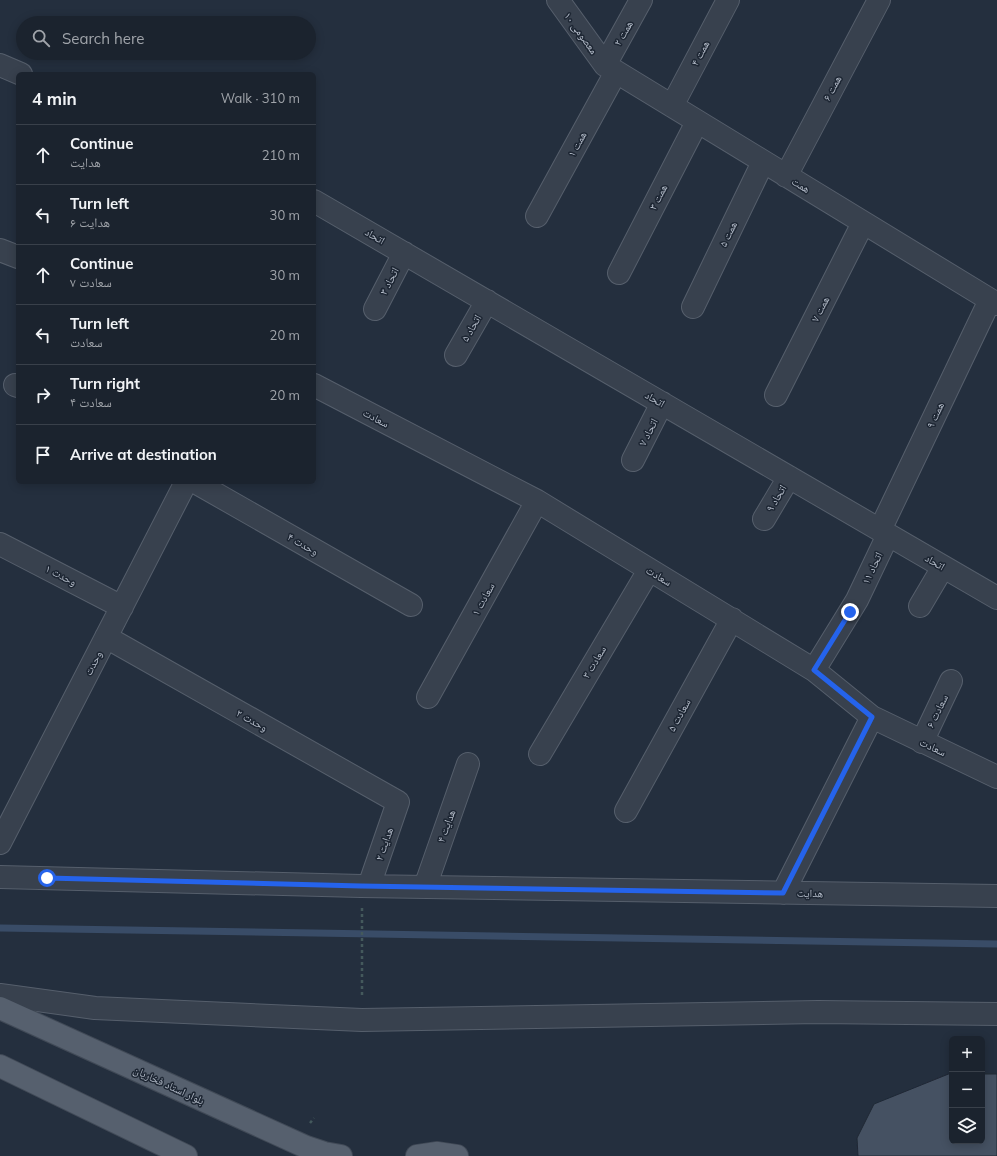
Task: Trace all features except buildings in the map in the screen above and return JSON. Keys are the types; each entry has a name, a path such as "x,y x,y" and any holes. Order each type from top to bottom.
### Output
{"main road":[{"name":"بلوار استاد فخاریان","path":"0,1008 309,1152 341,1156"},
{"path":"0,1066 186,1156"},
{"path":"417,1156 437,1153 457,1156"}],"street":[{"name":"معصومی ۱۰","path":"558,0 610,69"},
{"name":"همت ۲","path":"610,69 641,0"},
{"name":"همت ۴","path":"672,106 728,0"},
{"name":"همت ۶","path":"786,176 878,0"},
{"path":"0,65 16,72"},
{"name":"همت","path":"610,69 994,302"},
{"name":"همت ۱","path":"537,216 610,69"},
{"name":"همت ۳","path":"620,272 697,122"},
{"name":"همت ۵","path":"693,307 763,162"},
{"name":"اتحاد","path":"316,202 997,598"},
{"name":"همت ۷","path":"776,395 864,223"},
{"path":"0,250 16,256"},
{"name":"اتحاد ۳","path":"375,309 404,253"},
{"name":"اتحاد ۵","path":"456,355 487,301"},
{"name":"همت ۹","path":"884,532 994,302"},
{"name":"سعادت","path":"316,386 537,501 814,670 872,717 997,777"},
{"name":"اتحاد ۷","path":"633,460 662,403"},
{"name":"اتحاد ۹","path":"764,519 789,477"},
{"name":"وحدت","path":"0,843 185,484"},
{"name":"وحدت ۴","path":"199,484 411,605"},
{"name":"سعادت ۱","path":"428,697 537,501"},
{"name":"اتحاد ۱۱","path":"814,670 857,600 884,532"},
{"name":"وحدت ۱","path":"0,544 122,607"},
{"path":"920,606 943,567"},
{"name":"سعادت ۳","path":"540,754 649,570"},
{"name":"سعادت ۵","path":"626,811 732,620"},
{"name":"وحدت ۲","path":"106,637 398,802"},
{"name":"سعادت ۶","path":"922,742 951,681"},
{"path":"783,893 872,717"},
{"name":"هدایت ۴","path":"425,887 468,764"},
{"name":"هدایت ۲","path":"369,886 398,802"},
{"name":"هدایت","path":"0,877 369,886 997,896"},
{"path":"0,995 95,1008 362,1020 818,1012 997,1014"}],"path":[{"path":"362,920 362,1020"}],"waterway":[{"path":"0,928 997,944"}],"route":[{"path":"47,878 361,886 783,893 872,717 814,670 850,612"}]}
